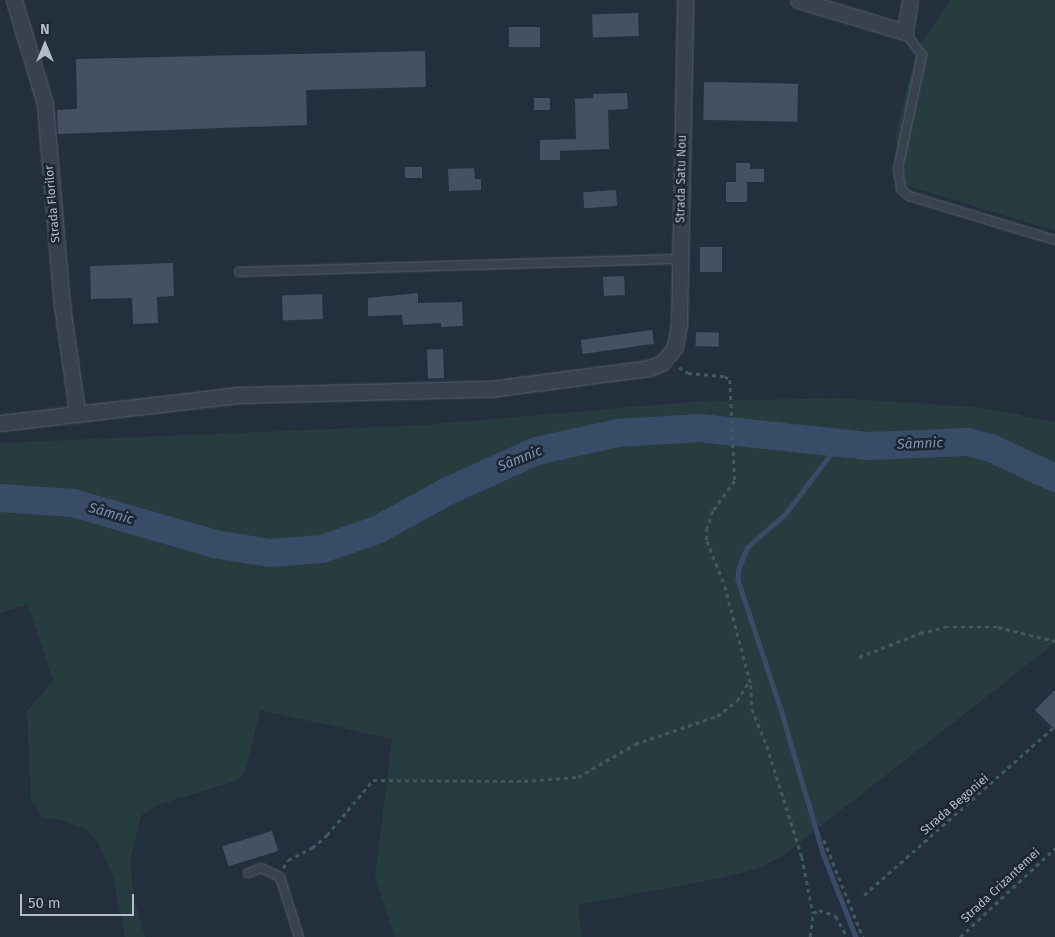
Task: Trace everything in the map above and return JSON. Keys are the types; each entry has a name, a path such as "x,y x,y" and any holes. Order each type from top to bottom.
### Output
{"street":[{"name":"Strada Florilor","path":"14,0 44,104 62,304 77,412"},
{"name":"Strada Satu Nou","path":"670,356 678,337 685,0"},
{"path":"798,0 905,32 910,0"},
{"path":"0,423 77,412 238,395 490,390 649,368 670,356"}],"lane":[{"path":"905,32 922,56 898,169 901,189 909,196 1055,240"},
{"path":"239,272 680,259"},
{"path":"248,873 261,868 280,877 299,937"}],"path":[{"path":"670,356 688,373 725,376 730,380 735,467 732,489 713,511 707,528 707,541 725,586 749,680 752,709 767,746 802,857 813,913 810,937"},
{"path":"859,658 920,632 945,627 998,627 1055,641"},
{"path":"280,877 288,860 312,848 327,835 373,780 524,781 578,777 635,744 717,716 738,701 749,680"},
{"name":"Strada Begoniei","path":"864,895 1055,726"},
{"path":"824,840 863,937"},
{"name":"Strada Crizantemei","path":"960,937 1055,848"},
{"path":"813,913 830,912 843,926 847,937"}],"green space":[{"path":"950,0 1055,0 1055,231 905,185 895,137 916,51"},
{"path":"839,398 985,408 1055,422 1055,643 784,855 757,869 716,879 578,905 582,937 395,937 375,877 392,739 260,710 245,773 236,781 157,805 141,816 130,861 134,899 145,937 125,937 113,876 96,839 85,829 59,819 43,818 31,800 27,711 53,681 28,604 0,613 0,443 423,425 701,401"}],"building":[{"path":"638,13 639,36 593,38 592,15"},
{"path":"509,27 540,27 540,47 509,47"},
{"path":"425,51 426,87 306,90 307,125 58,134 57,110 77,109 76,59"},
{"path":"704,82 798,84 797,122 703,120"},
{"path":"627,93 628,109 608,110 609,149 560,151 560,160 540,160 540,140 576,139 575,99 593,98 593,94"},
{"path":"534,98 550,98 550,110 534,110"},
{"path":"736,163 750,163 750,169 764,169 764,182 736,182"},
{"path":"405,167 422,167 422,178 405,178"},
{"path":"474,168 475,179 481,179 481,190 449,191 448,169"},
{"path":"726,182 747,182 747,202 726,202"},
{"path":"616,190 617,206 584,208 583,192"},
{"path":"700,247 722,247 722,272 700,272"},
{"path":"173,263 174,296 157,297 158,323 133,324 132,298 91,299 90,266"},
{"path":"624,276 625,295 604,296 603,277"},
{"path":"418,293 418,303 462,302 463,326 441,327 441,323 403,325 402,315 368,316 368,298"},
{"path":"322,294 323,319 283,320 282,295"},
{"path":"652,330 654,344 583,354 581,340"},
{"path":"696,332 719,333 718,347 696,346"},
{"path":"443,349 444,378 428,379 427,350"},
{"path":"1055,690 1055,730 1035,710"},
{"path":"272,831 278,851 228,866 222,846"}],"waterway":[{"name":"Sâmnic","path":"0,498 73,503 215,544 270,553 322,549 377,530 448,491 536,451 618,433 700,428 869,446 968,442 991,448 1055,478"},
{"path":"839,444 785,515 748,547 739,568 738,580 780,706 823,853 856,937"}]}
